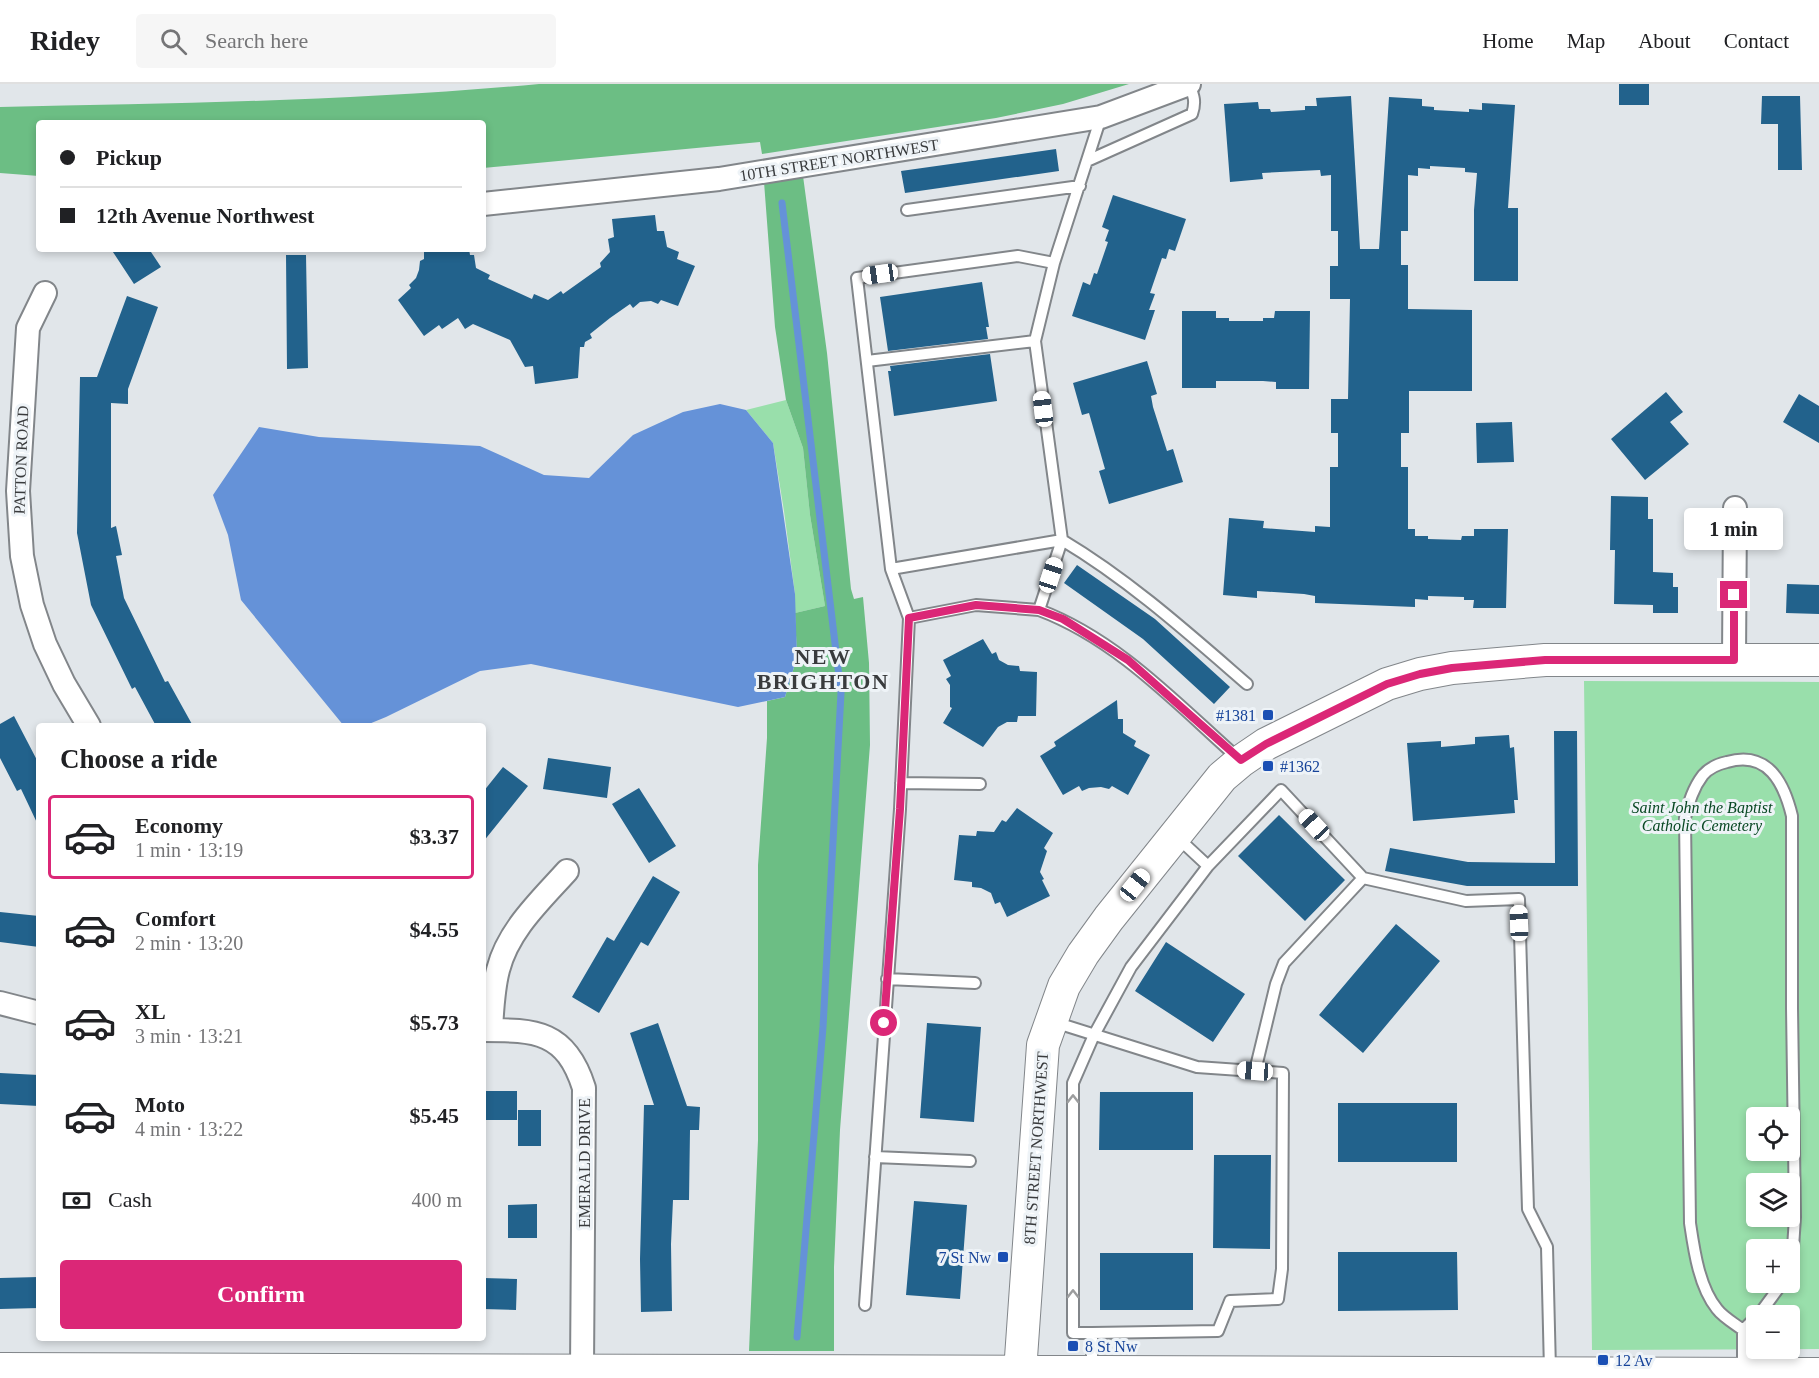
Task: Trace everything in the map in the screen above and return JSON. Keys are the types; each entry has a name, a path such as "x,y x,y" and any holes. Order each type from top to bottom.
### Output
{"street":[{"name":"10TH STREET NORTHWEST","path":"486,204 719,179 1101,117 1189,84"},
{"name":"PATTON ROAD","path":"45,293 28,328 18,491 22,556 32,605 45,644 64,684 87,723"},
{"path":"1734,660 1735,508"},
{"name":"8TH STREET NORTHWEST","path":"1020,1372 1043,1045 1051,1021 1064,987 1108,918 1222,777 1241,760 1266,744 1387,684 1420,674 1452,668 1545,660 1819,660"},
{"path":"487,1030 498,968 509,941 525,918 567,871"},
{"path":"0,1003 36,1012"},
{"name":"EMERALD DRIVE","path":"487,1030 523,1030 558,1043 571,1057 579,1071 584,1088 582,1369"},
{"path":"0,1369 76,1373 582,1369 1020,1372 1083,1375 1819,1374"}],"lane":[{"path":"1087,161 1192,114 1195,106 1189,84"},
{"path":"1039,610 1062,540 1035,341 1054,263 1101,117"},
{"path":"908,210 1080,186"},
{"path":"865,1305 901,783 909,618 891,569 857,278 1018,256 1054,263"},
{"path":"867,361 1035,341"},
{"path":"891,569 1062,540 1088,555 1154,603 1246,684"},
{"path":"909,618 976,605 1039,610 1063,619 1128,660 1241,760"},
{"path":"1755,1375 1743,1330 1717,1310 1703,1283 1694,1253 1690,1222 1685,818 1692,793 1704,774 1718,764 1735,759 1752,760 1763,764 1772,773 1786,791 1792,816 1792,1008 1796,1216 1794,1239"},
{"path":"901,783 980,784"},
{"path":"1051,1021 1094,1035 1197,1067 1283,1073 1282,1269 1278,1299 1230,1301 1218,1331 1073,1333 1073,1083 1094,1035 1131,967 1208,866 1281,790 1363,878 1466,901 1519,899 1528,1209 1547,1246 1551,1374"},
{"path":"1175,836 1208,866"},
{"path":"1255,1071 1276,984 1284,963 1363,878"},
{"path":"888,979 975,983"},
{"path":"875,1157 970,1161"},
{"path":"1765,1305 1775,1293"},
{"path":"1743,1330 1746,1327"},
{"path":"1083,1375 1092,1333"}],"green space":[{"path":"539,84 1129,84 1063,104 996,118 762,154 760,142 486,168 486,120 36,120 36,176 0,173 0,107 337,98"},
{"path":"803,176 827,353 851,589 854,599 863,597 869,663 870,745 840,1130 834,1267 834,1351 749,1351 758,1140 758,865 767,738 767,701 785,697 797,657 795,613 825,606 810,515 803,448 786,400 775,327 764,182"},
{"path":"786,400 803,448 810,515 825,606 795,613 795,594 773,443 746,410"},
{"name":"Saint John the Baptist Catholic Cemetery","path":"1584,681 1819,682 1819,1349 1800,1349 1800,1305 1746,1305 1746,1349 1592,1350"}],"water":[{"path":"720,404 746,410 773,443 795,594 797,657 785,697 738,707 531,664 480,671 371,723 342,723 241,600 228,535 213,495 259,427 319,437 480,446 544,475 589,478 633,435 683,412"}],"building":[{"path":"1619,84 1649,84 1649,105 1619,105"},
{"path":"1351,96 1360,249 1379,249 1389,97 1422,99 1422,106 1434,107 1434,110 1469,112 1469,109 1482,110 1482,103 1515,105 1508,208 1518,208 1518,281 1474,281 1474,210 1477,173 1465,172 1465,168 1430,166 1430,169 1418,168 1418,176 1408,175 1408,231 1401,231 1401,265 1408,265 1408,309 1472,310 1472,391 1409,391 1409,433 1401,433 1401,467 1408,467 1408,529 1415,529 1415,536 1428,536 1428,539 1461,540 1462,536 1474,536 1474,529 1508,529 1506,608 1473,608 1474,600 1464,600 1464,597 1428,596 1428,600 1415,599 1415,607 1315,603 1315,596 1257,591 1257,598 1223,595 1229,518 1264,521 1263,528 1315,532 1315,526 1330,527 1330,467 1338,467 1338,433 1331,433 1331,399 1348,399 1350,299 1330,299 1330,266 1338,266 1338,231 1331,231 1331,175 1321,176 1320,170 1262,173 1263,179 1230,182 1224,104 1258,102 1259,109 1270,109 1271,112 1305,110 1305,106 1317,106 1316,98"},
{"path":"1762,96 1800,96 1802,170 1778,170 1778,124 1761,124"},
{"path":"1056,149 1059,171 905,193 901,171"},
{"path":"1113,195 1186,219 1175,251 1169,249 1166,259 1162,258 1150,293 1155,294 1149,310 1155,310 1145,340 1072,316 1083,282 1090,285 1094,273 1097,274 1108,242 1105,241 1109,230 1102,227"},
{"path":"655,215 657,231 664,231 667,247 679,252 677,259 695,266 678,306 661,300 658,304 651,301 640,302 633,308 630,304 590,334 592,338 585,342 584,347 580,347 578,378 535,384 533,366 525,367 510,340 473,324 465,329 458,318 442,329 439,325 424,336 398,300 411,288 409,285 416,278 420,261 424,259 424,252 470,252 470,255 474,255 476,268 490,275 488,279 532,299 534,294 548,300 561,291 563,294 601,267 600,263 610,252 608,239 614,237 612,219"},
{"path":"113,252 151,252 161,267 134,284"},
{"path":"286,255 306,255 308,368 287,369"},
{"path":"982,282 989,327 986,327 988,339 888,351 880,297"},
{"path":"127,296 158,307 128,389 128,404 111,403 111,528 116,526 122,555 116,556 124,598 165,682 168,681 191,723 154,723 135,687 132,689 91,605 77,533 80,377 97,377"},
{"path":"1182,311 1216,311 1216,318 1229,318 1229,321 1263,321 1263,318 1274,318 1275,311 1310,311 1309,389 1276,389 1276,382 1263,381 1216,381 1216,388 1182,388"},
{"path":"990,354 997,401 894,416 888,371 891,371 890,366"},
{"path":"1147,361 1157,394 1151,396 1153,407 1167,451 1173,449 1183,482 1109,504 1099,471 1105,469 1089,413 1082,415 1073,383"},
{"path":"1666,392 1683,412 1670,422 1689,444 1645,480 1611,439"},
{"path":"1799,394 1819,406 1819,443 1783,422"},
{"path":"1512,422 1514,462 1477,463 1476,423"},
{"path":"1611,496 1648,497 1648,519 1653,519 1653,572 1673,573 1673,587 1678,587 1678,613 1653,613 1653,605 1614,604 1615,550 1610,550"},
{"path":"1077,565 1155,619 1230,687 1214,704 1143,639 1064,583"},
{"path":"1787,584 1819,585 1819,614 1786,613"},
{"path":"983,639 992,654 996,652 999,660 1008,665 1019,666 1020,671 1037,672 1036,716 1018,716 1017,722 1007,722 998,727 983,747 943,723 952,708 950,707 950,685 946,679 951,676 943,660"},
{"path":"1117,700 1118,719 1123,719 1123,733 1136,741 1134,746 1150,755 1128,795 1112,786 1109,789 1101,787 1082,791 1079,786 1063,795 1040,756 1056,746 1054,742"},
{"path":"14,716 36,758 36,821 21,789 17,791 0,758 0,724"},
{"path":"1554,731 1577,731 1578,886 1467,886 1385,871 1390,848 1468,862 1555,863"},
{"path":"1509,735 1510,748 1514,747 1518,800 1514,800 1515,813 1413,821 1407,743 1441,741 1441,747 1475,744 1475,737"},
{"path":"548,758 611,767 607,798 543,789"},
{"path":"503,767 528,786 486,838 486,788"},
{"path":"639,788 676,846 649,863 612,804"},
{"path":"1017,808 1053,833 1044,848 1047,851 1040,872 1050,896 1007,917 1000,902 995,904 991,893 972,887 972,882 954,880 959,835 976,836 977,831 994,832 1002,820 1006,822"},
{"path":"1279,815 1345,880 1305,921 1238,856"},
{"path":"653,876 680,892 648,946 641,942 599,1013 572,997 607,937 614,941"},
{"path":"0,912 36,916 36,947 0,942"},
{"path":"1396,924 1440,961 1363,1053 1319,1015"},
{"path":"1166,942 1245,994 1213,1042 1135,991"},
{"path":"658,1023 687,1106 700,1107 699,1130 690,1130 689,1200 673,1200 672,1311 641,1312 644,1105 654,1105 630,1033"},
{"path":"927,1023 981,1027 974,1122 920,1118"},
{"path":"0,1073 36,1075 36,1106 0,1104"},
{"path":"486,1091 517,1091 517,1120 486,1120"},
{"path":"1100,1092 1193,1092 1193,1150 1099,1150"},
{"path":"1338,1103 1457,1103 1457,1162 1338,1162"},
{"path":"518,1110 541,1110 541,1146 518,1146"},
{"path":"1214,1155 1271,1155 1270,1249 1213,1248"},
{"path":"914,1201 967,1205 960,1299 906,1295"},
{"path":"537,1204 537,1238 508,1238 508,1205"},
{"path":"1338,1252 1457,1252 1458,1310 1338,1311"},
{"path":"1100,1253 1193,1253 1193,1310 1100,1310"},
{"path":"36,1277 36,1308 0,1309 0,1278"},
{"path":"486,1278 517,1279 516,1310 486,1309"}],"waterway":[{"path":"782,203 841,693 823,1027 797,1337"}],"place":[{"name":"#1381","path":"1268,715"},
{"name":"#1362","path":"1268,766"},
{"name":"7 St Nw","path":"1003,1257"},
{"name":"8 St Nw","path":"1073,1346"},
{"name":"12 Av","path":"1603,1360"}],"district":[{"name":"NEW BRIGHTON","path":"823,668"}],"route":[{"path":"884,1023 900,809 909,618 976,605 1039,610 1063,619 1128,660 1241,760 1266,744 1387,684 1420,674 1452,668 1545,660 1734,660 1734,595"}]}
